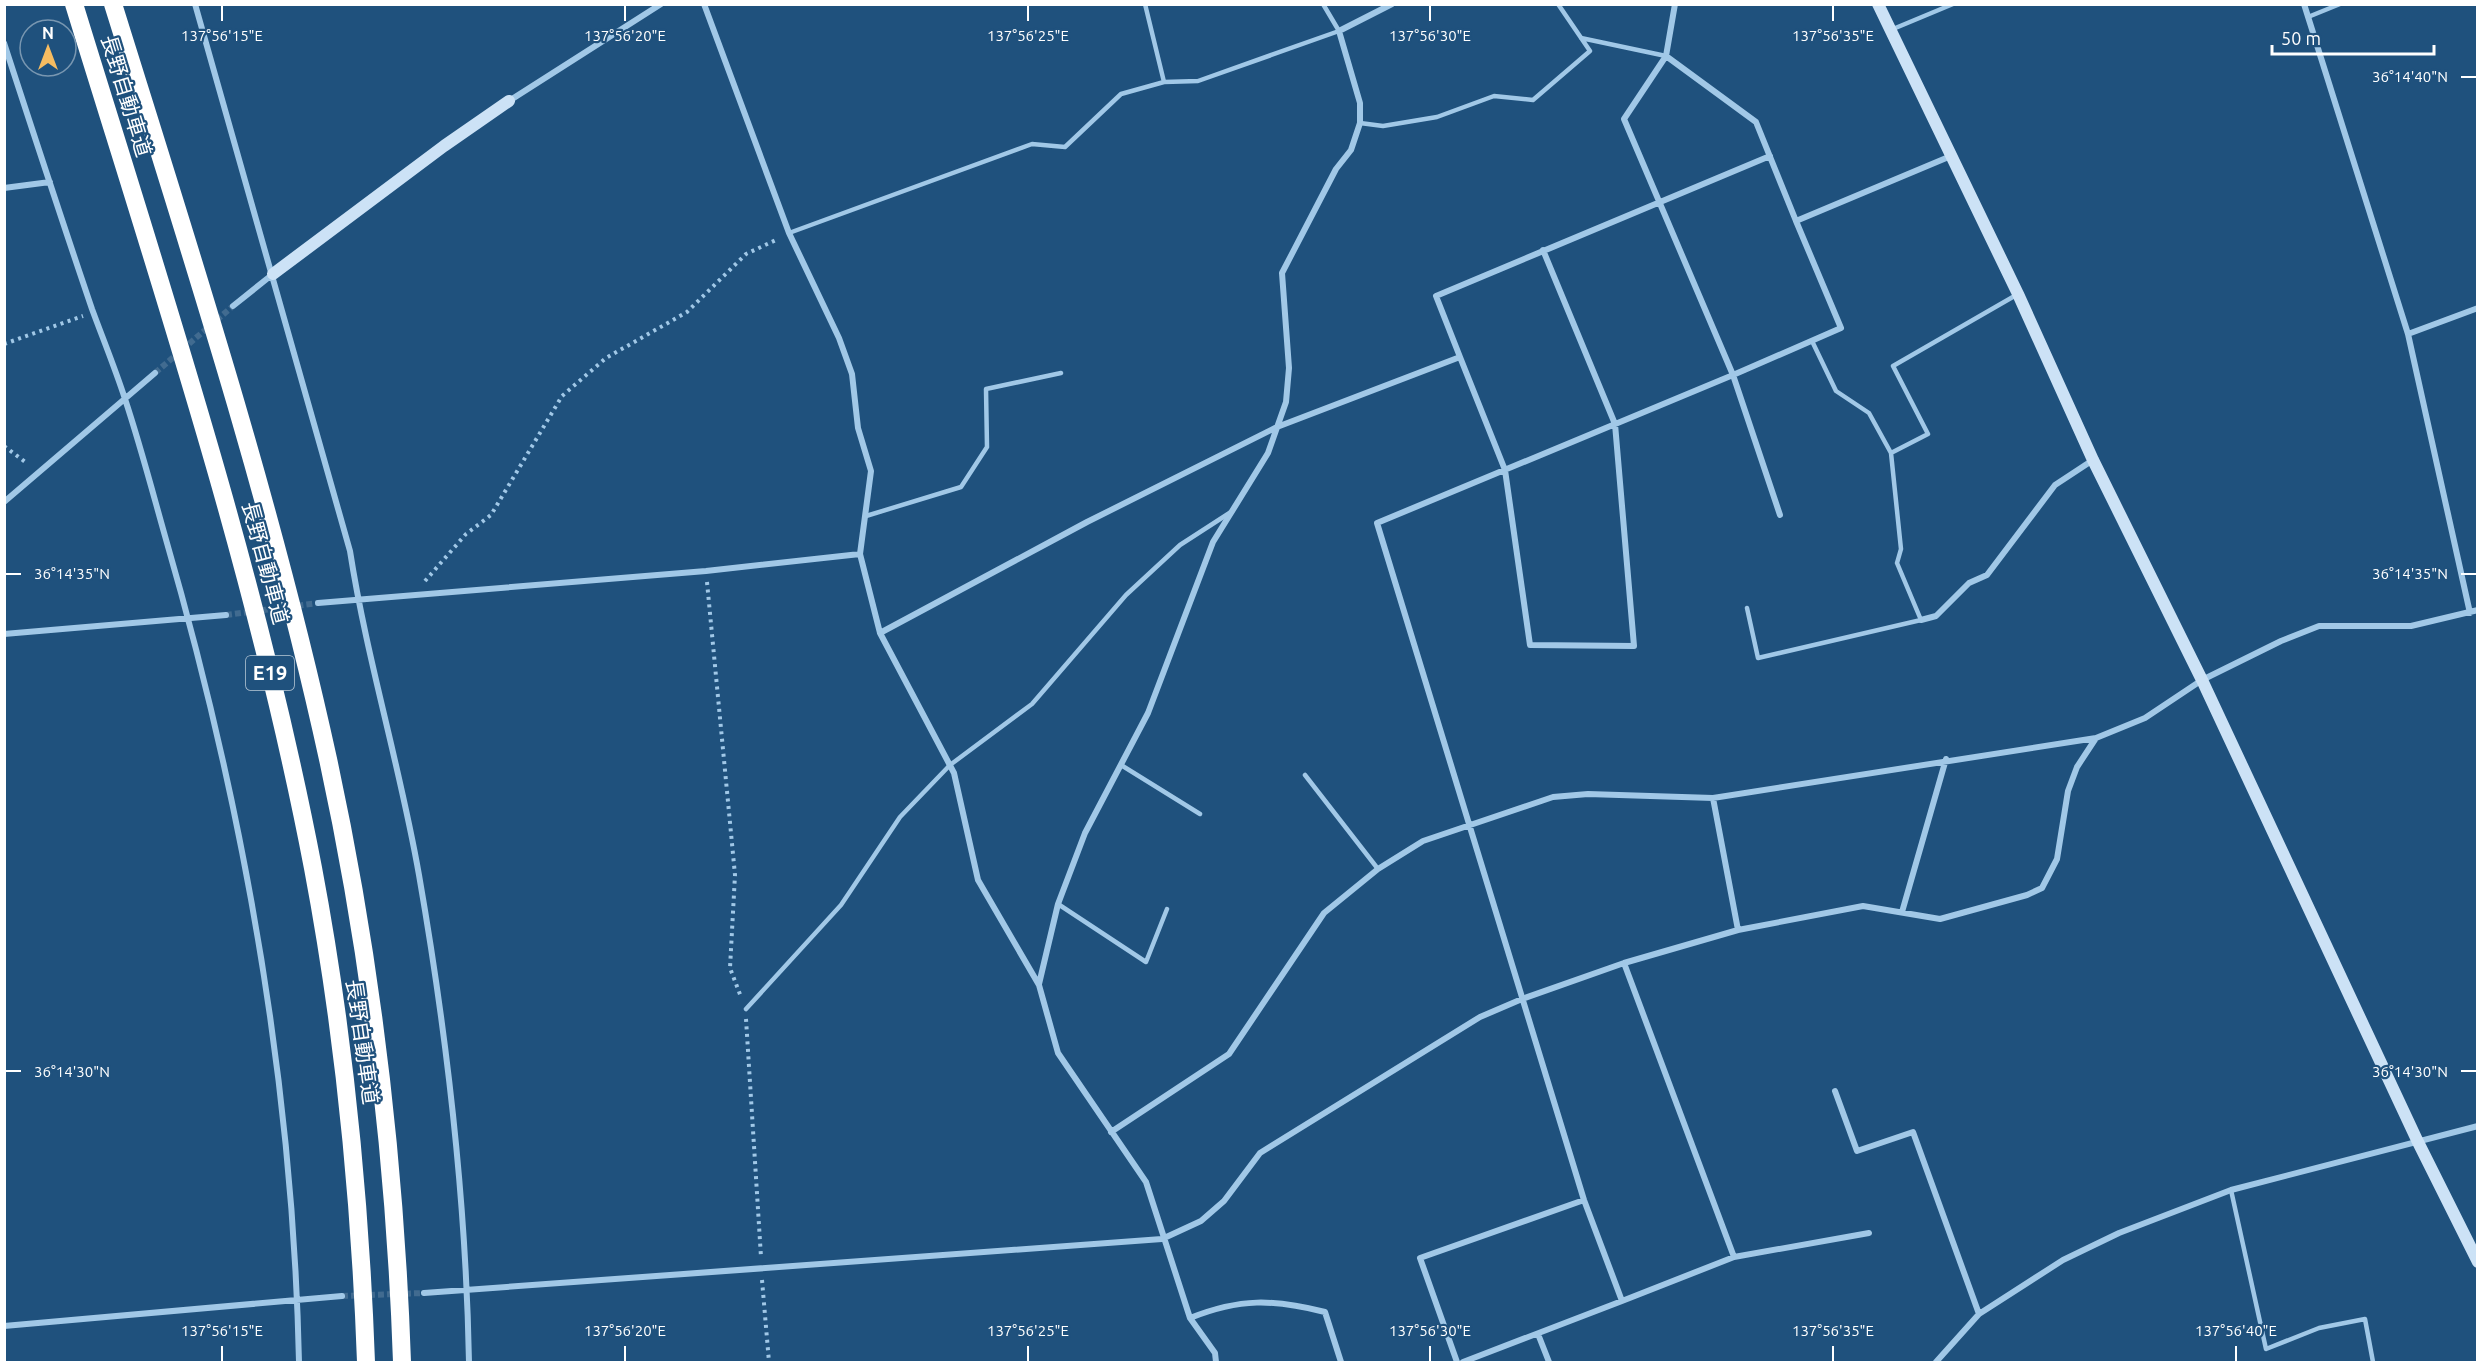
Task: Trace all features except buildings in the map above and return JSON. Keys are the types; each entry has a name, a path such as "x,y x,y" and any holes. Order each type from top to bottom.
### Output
{"highway":[{"name":"長野自動車道","path":"74,4 225,502 264,648 293,773 315,881 352,1135 366,1362"},
{"name":"長野自動車道","path":"113,4 207,307 261,494 300,640 328,759 369,981 388,1133 402,1362"}],"street":[{"path":"195,4 350,551 357,598 395,759 419,876 456,1136 468,1289 469,1362"},
{"path":"233,306 342,221 509,101 662,4"},
{"path":"704,4 789,233 839,338 852,374 858,428 871,471 860,554 880,633 950,765 978,880 1039,985 1058,1053 1146,1182 1162,1239 1190,1318 1215,1353 1216,1362"},
{"path":"1039,985 1058,904 1085,834 1121,765 1167,667 1213,542 1268,453 1286,402 1288,368 1282,273 1336,169 1352,150 1360,123 1360,103 1339,31 1392,4"},
{"path":"1675,4 1666,56 1624,119 1732,375 1780,514"},
{"path":"1878,4 2018,294 2093,460 2202,680 2417,1140 2478,1262"},
{"path":"2304,4 2408,334 2470,613"},
{"path":"4,43 93,312 126,400 189,619 235,808 257,928 290,1187 298,1298 299,1362"},
{"path":"1622,1301 1584,1200 1467,826 1377,524 1841,328 1756,122 1666,56"},
{"path":"1543,250 1615,424 1634,646 1530,645 1505,470 1436,296 1543,250 1770,156"},
{"path":"1796,221 1952,156"},
{"path":"4,188 50,182"},
{"path":"2408,334 2478,308"},
{"path":"880,633 1087,522 1277,427 1460,357"},
{"path":"4,502 155,373"},
{"path":"1921,620 1936,616 1969,583 1987,575 2055,485 2093,460"},
{"path":"318,603 706,571 860,554"},
{"path":"1111,1132 1229,1054 1324,913 1378,869 1423,841 1553,797 1588,794 1713,798 1946,759 2096,738 2145,717 2202,680 2281,641 2319,626 2411,626 2478,610"},
{"path":"4,634 226,615"},
{"path":"424,1293 1162,1239 1201,1221 1224,1202 1260,1153 1480,1017 1522,999 1624,963 1738,930 1863,906 1940,919 2027,895 2042,888 2057,859 2068,790 2077,766 2096,738"},
{"path":"1902,912 1946,759"},
{"path":"1713,798 1738,930"},
{"path":"1624,963 1734,1257"},
{"path":"1835,1091 1857,1151 1913,1132 1979,1314"},
{"path":"1936,1362 1979,1314 2063,1260 2119,1233 2231,1190 2478,1125"},
{"path":"1457,1362 1420,1258 1584,1200"},
{"path":"1463,1362 1734,1257 1869,1233"},
{"path":"4,1326 298,1298 342,1296"},
{"path":"1190,1318 1214,1308 1262,1300 1324,1312 1341,1362"},
{"path":"1538,1334 1549,1362"}],"lane":[{"path":"1145,4 1164,82"},
{"path":"789,233 1032,144 1065,147 1121,94 1164,82 1198,81 1339,31 1323,4"},
{"path":"1360,123 1383,126 1437,117 1494,96 1533,100 1590,51 1558,4"},
{"path":"1890,30 1953,4"},
{"path":"2308,17 2340,4"},
{"path":"1581,38 1666,56"},
{"path":"1891,453 1928,434 1893,366 2018,294"},
{"path":"1747,608 1758,658 1921,620 1897,563 1901,549 1891,453 1869,412 1836,391 1812,340"},
{"path":"866,516 961,487 987,447 986,389 1061,373"},
{"path":"746,1009 841,905 900,817 950,765 1032,704 1126,595 1180,545 1232,511"},
{"path":"1121,765 1200,814"},
{"path":"1305,775 1378,869"},
{"path":"1058,904 1146,962 1167,909"},
{"path":"2231,1190 2266,1349 2319,1328 2365,1318 2373,1362"}],"path":[{"path":"418,593 428,575 466,534 491,515 562,396 606,358 687,312 746,254 789,233"},
{"path":"4,344 93,312"},
{"path":"4,446 39,473"},
{"path":"706,571 735,875 730,968 746,1009 761,1268 769,1362"}],"tunnel":[{"path":"155,373 233,306"},
{"path":"226,615 318,603"},
{"path":"342,1296 424,1293"}]}
